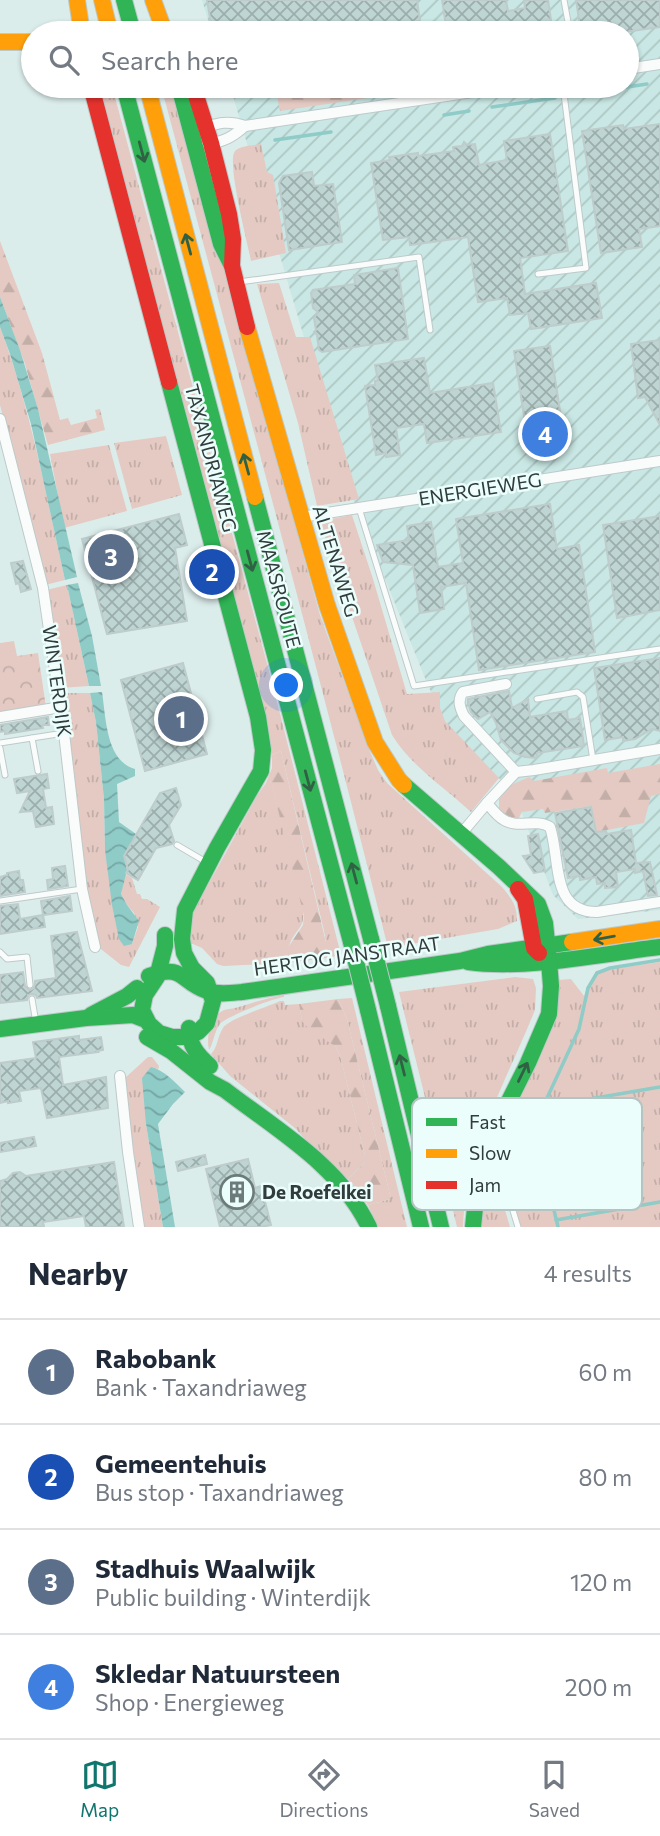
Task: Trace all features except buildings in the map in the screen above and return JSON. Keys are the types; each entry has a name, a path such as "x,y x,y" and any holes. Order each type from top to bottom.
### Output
{"main road":[{"path":"76,0 80,21"},
{"path":"102,0 107,21"},
{"path":"124,0 130,21"},
{"path":"153,0 161,21"},
{"path":"0,41 21,41"},
{"name":"TAXANDRIAWEG","path":"94,98 262,739 261,771 186,910 182,947 203,983"},
{"name":"MAASROUTE","path":"127,98 351,942 412,1190"},
{"name":"MAASROUTE","path":"149,98 412,1104"},
{"name":"ALTENAWEG","path":"185,98 204,136"},
{"name":"ALTENAWEG","path":"196,98 221,244 234,274 256,361 327,605 375,742 399,780 538,904 545,923 543,952 551,986 550,1014 510,1098"},
{"name":"TAXANDRIAWEG","path":"147,979 165,946 165,935 173,921 186,910"},
{"path":"543,952 660,929"},
{"path":"543,952 660,947"},
{"name":"HERTOG JANSTRAAT","path":"212,1011 240,991 460,961 490,965 543,952"},
{"name":"HERTOG JANSTRAAT","path":"147,979 166,971 178,972 203,983 228,985 240,991"},
{"path":"86,1018 127,996 147,979"},
{"path":"139,1021 142,1002 155,982 147,979"},
{"path":"147,979 133,1001 146,1036 225,1090 305,1151 336,1178 363,1212 369,1227"},
{"path":"0,1029 86,1018 107,1023 139,1021 163,1035 176,1038 195,1032 209,1019 213,1001 203,983"},
{"path":"203,983 202,1007 189,1027 195,1032 210,1066 225,1090"},
{"name":"MAASROUTE","path":"438,1210 442,1227"}],"street":[{"path":"639,67 660,64"},
{"path":"204,136 225,140 245,127 435,98"},
{"path":"204,136 233,122 245,127"},
{"name":"WINTERDIJK","path":"0,419 43,588 61,707 82,889 95,947"},
{"name":"ENERGIEWEG","path":"301,517 660,461"},
{"path":"506,684 463,692 459,707 464,716 516,772"},
{"path":"0,718 61,707"},
{"path":"461,834 516,772 660,749"},
{"path":"487,803 509,823 543,823 550,827 562,890 574,907 587,912 597,912 660,902"},
{"path":"120,1076 139,1227"}],"lane":[{"path":"564,0 568,21"},
{"path":"538,274 586,268 565,98"},
{"path":"234,274 419,257 430,330"},
{"path":"359,508 414,686 660,649"},
{"path":"537,699 577,692 583,697 593,760"},
{"path":"5,775 0,745 64,733"},
{"path":"33,738 38,771"},
{"path":"177,845 209,863"},
{"path":"0,901 82,889"},
{"path":"0,952 6,959 27,957 30,985"},
{"path":"32,999 36,1024"},
{"path":"513,1210 518,1227"}],"shaded area":[{"path":"202,0 660,0 660,910 578,919 553,895 513,790 453,741 348,487 234,98 639,98 639,21 208,21"}],"green space":[{"path":"99,98 115,98 273,686 341,955 327,958 325,935 281,751 272,755 268,726"},
{"path":"164,98 176,98 320,615 378,770 387,783 502,887 515,906 517,921 498,929 388,948 305,624"},
{"path":"277,98 367,98 280,111"},
{"path":"261,144 267,172 273,175 286,253 251,261 235,186 233,158 237,149"},
{"path":"0,241 42,353 60,420 68,418 71,425 97,418 95,410 100,409 105,430 48,445 25,364 0,297"},
{"path":"279,283 296,337 310,337 359,499 317,506 298,423 257,284"},
{"path":"0,327 21,389 65,580 45,585 0,405"},
{"path":"166,436 182,495 132,509 114,443"},
{"path":"109,445 127,511 64,528 50,454"},
{"path":"352,515 407,694 440,692 440,708 445,721 499,778 471,812 418,766 392,735 321,521"},
{"path":"67,585 89,686 61,688 46,590"},
{"path":"14,641 17,656 38,653 46,707 0,714 0,643"},
{"path":"62,693 90,693 96,722 104,799 105,850 132,944 138,927 134,913 121,894 125,874 132,878 137,894 140,894 142,899 160,907 129,967 121,965 97,946 86,897"},
{"path":"281,751 327,947 327,958 288,963 287,949 303,925 304,916 272,785 270,781 266,783 272,768 272,755"},
{"path":"660,764 660,794 651,796 644,823 596,832 591,806 545,813 543,809 522,812 518,820 507,817 499,808 499,799 511,785 529,777 534,781 607,768 608,773"},
{"path":"269,780 302,904 303,919 289,946 288,963 223,966 217,964 202,948 187,944 191,916 257,796"},
{"path":"660,962 660,1227 519,1227 514,1210 642,1210 642,1098 514,1098 558,980 571,979 584,996 596,971"},
{"path":"515,977 533,979 536,988 535,1010 497,1098 425,1098 399,992"},
{"path":"284,995 224,1021 218,1027 209,1050 210,1028 219,1013"},
{"path":"352,998 407,1227 378,1227 368,1205 391,1199 347,1019 338,999"},
{"path":"338,999 347,1019 391,1199 368,1205 348,1179 365,1162 365,1156 341,1059 336,1047 302,1021 299,1004"},
{"path":"284,1001 285,1005 299,1004 302,1021 336,1047 341,1059 365,1156 365,1162 348,1179 319,1155 296,1129 230,1076 211,1054 226,1025"},
{"path":"148,1057 152,1057 159,1066 158,1070 156,1068 146,1124 163,1227 144,1227 124,1082"},
{"path":"453,1210 465,1210 463,1227 457,1227"},
{"path":"484,1210 505,1210 510,1227 480,1227"}],"water":[{"path":"0,297 38,409 77,577 65,580 31,424 0,327"},
{"path":"78,583 92,636 101,686 89,686 67,585"},
{"path":"102,692 113,748 125,764 135,769 135,776 117,784 119,822 136,834 124,857 127,870 121,894 139,921 132,944 124,946 119,939 112,905 105,850 104,799 96,722 90,693"},
{"path":"151,1067 165,1074 185,1092 158,1124 175,1227 163,1227 146,1124 142,1078"}],"waterway":[{"path":"639,85 647,84"},
{"path":"492,107 555,98"},
{"path":"444,115 469,111"},
{"path":"275,140 331,132"},
{"path":"547,1098 579,1029 588,988 597,973 610,968 660,960"},
{"path":"596,1098 660,1087"},
{"path":"642,1205 660,1202"},
{"path":"554,1210 558,1227"},
{"path":"556,1220 614,1210"}],"traffic: fast":[{"path":"124,0 130,21"},
{"path":"127,98 351,942"},
{"path":"182,98 221,244 231,264"},
{"path":"165,935 157,977 145,995 142,1010 149,1024 159,1033 185,1037 198,1032 207,1023 213,1001 207,983 192,968 184,953 182,939 185,910 261,771 263,750 258,717 169,382"},
{"path":"255,497 371,939"},
{"path":"404,785 538,904 545,923 549,961"},
{"path":"371,939 388,1006"},
{"path":"351,942 368,1010"},
{"path":"149,976 176,973 207,991 233,993 460,961 488,954 572,942"},
{"path":"468,962 539,963 660,947"},
{"path":"510,1098 549,1014 549,961"},
{"path":"91,1015 137,988"},
{"path":"388,1006 412,1106"},
{"path":"368,1010 412,1190"},
{"path":"0,1029 133,1015 146,1020"},
{"path":"189,1028 190,1040 201,1058 210,1066"},
{"path":"147,1037 171,1051 306,1151 342,1185 369,1227"},
{"path":"417,1210 421,1227"},
{"path":"437,1210 441,1227"},
{"path":"473,1227 475,1210"}],"traffic: slow":[{"path":"77,0 80,21"},
{"path":"102,0 107,21"},
{"path":"153,0 161,21"},
{"path":"0,42 21,42"},
{"path":"150,98 255,497"},
{"path":"247,327 327,605 375,742 404,785"},
{"path":"572,942 660,929"}],"traffic: jam":[{"path":"94,98 169,382"},
{"path":"197,98 229,214 233,239 232,266 247,327"},
{"path":"518,889 525,899 534,948 539,953"}],"place":[{"name":"Skledar Natuursteen","path":"545,434"},
{"name":"Stadhuis Waalwijk","path":"111,557"},
{"name":"Gemeentehuis","path":"212,572"},
{"name":"Rabobank","path":"181,719"},
{"name":"De Roefelkei","path":"237,1192"}]}
